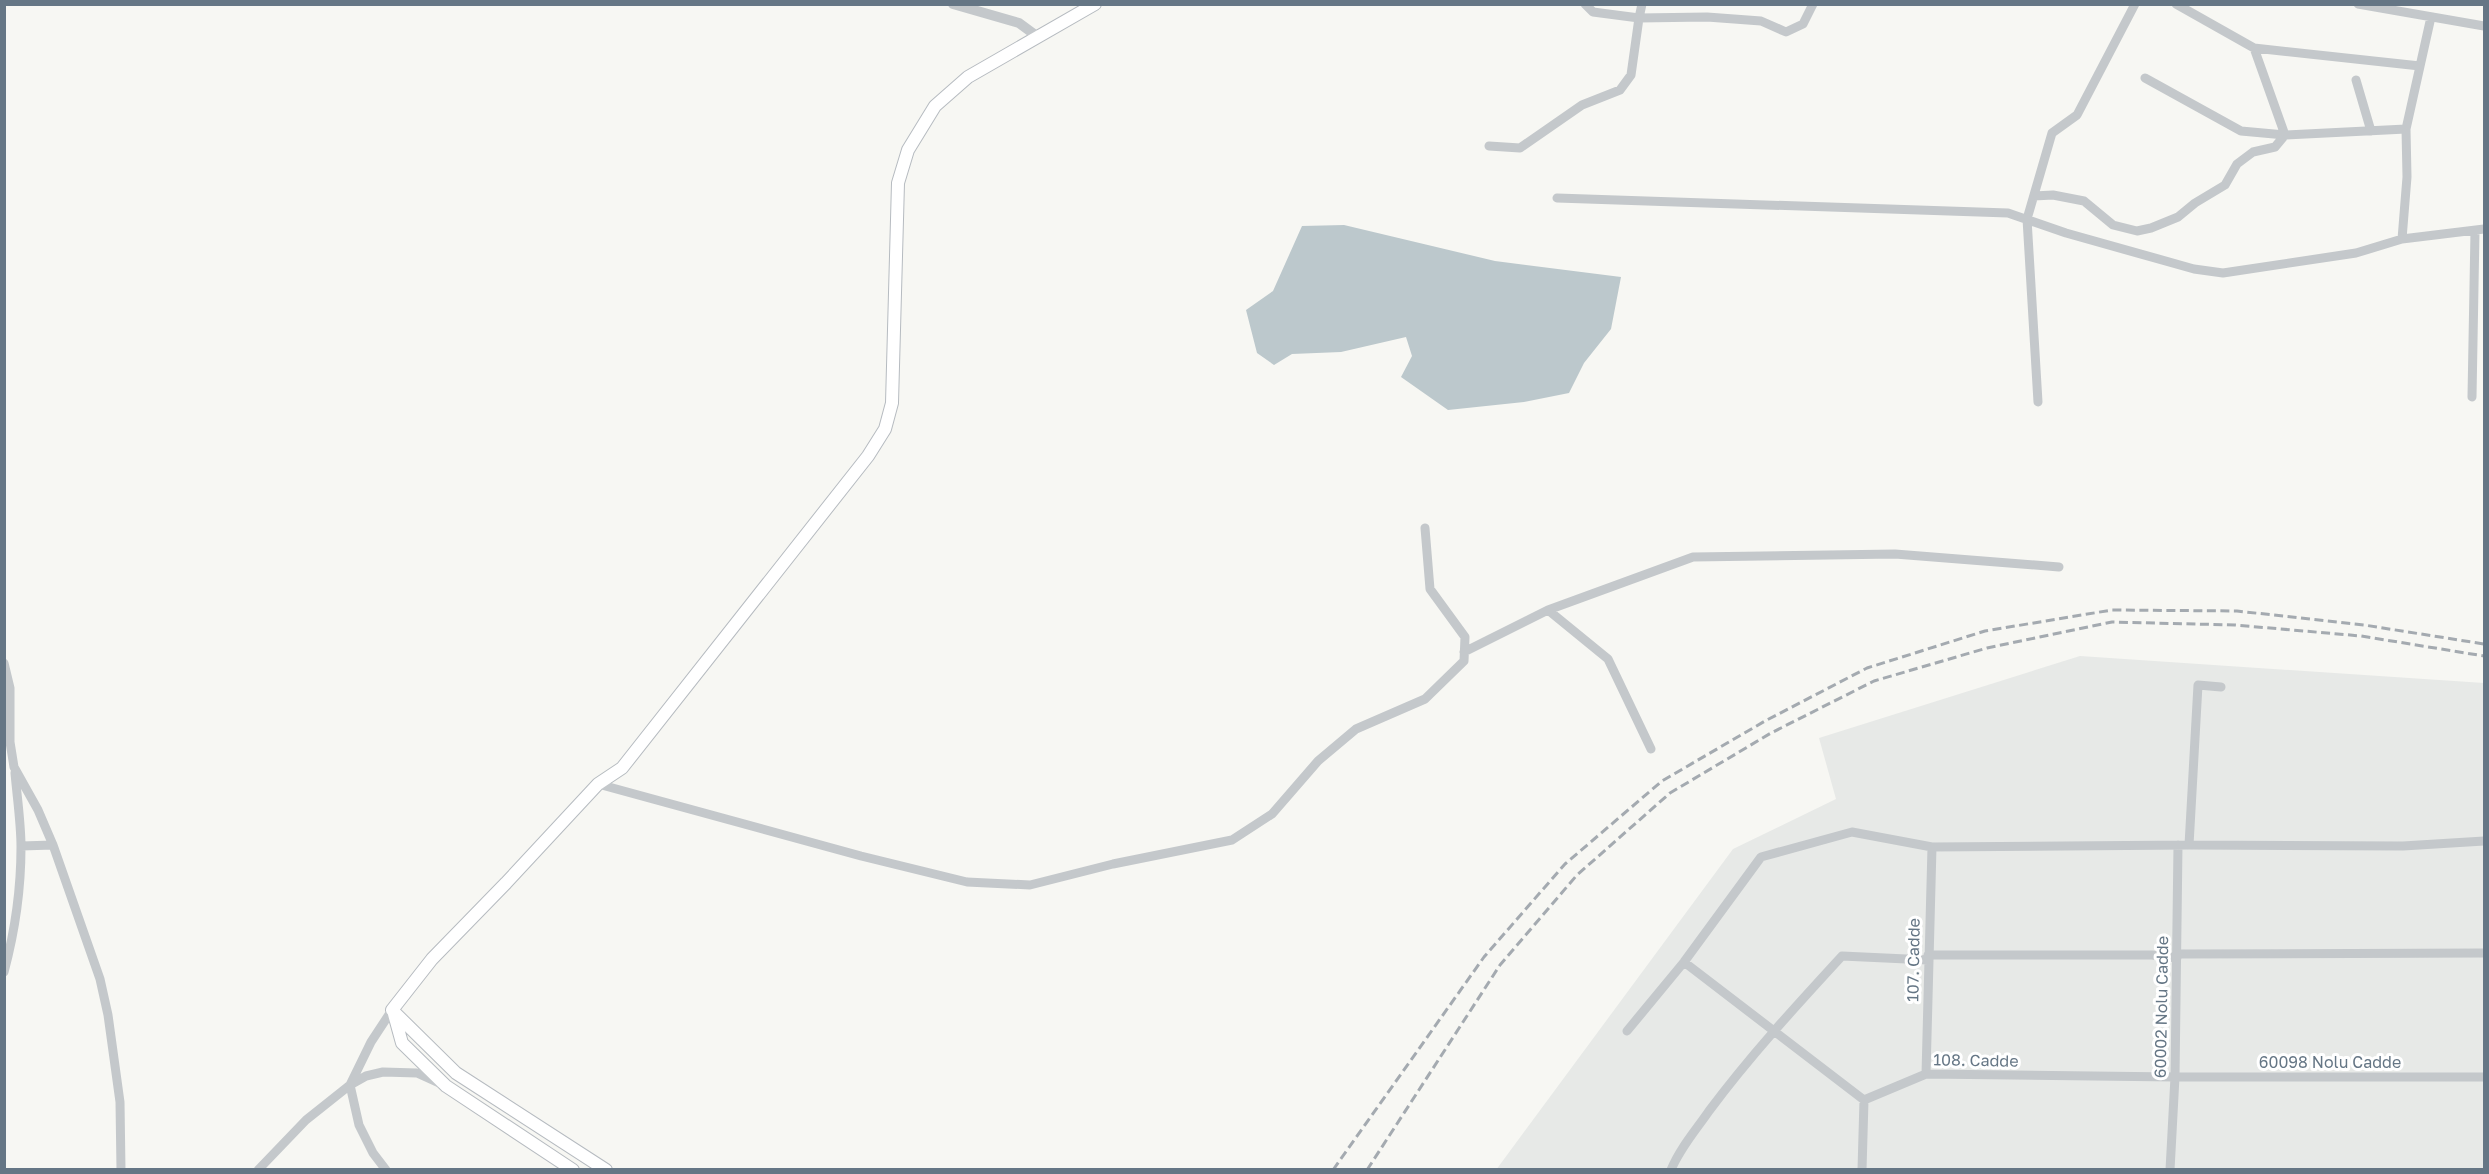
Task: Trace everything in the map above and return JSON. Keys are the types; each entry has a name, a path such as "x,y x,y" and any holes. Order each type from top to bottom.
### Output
{"main road":[{"path":"392,1010 432,959 598,784 622,768 868,456 885,429 892,404 898,183 908,150 936,106 968,77 1095,4"},
{"path":"392,1010 402,1043 446,1086 573,1170"},
{"path":"392,1010 456,1073 606,1170"}],"street":[{"path":"952,4 1019,23 1038,37"},
{"path":"1585,4 1593,12 1639,18 1707,17 1761,21 1786,32 1803,24 1813,4"},
{"path":"1489,146 1520,148 1582,105 1620,90 1631,75 1642,4"},
{"path":"2038,402 2027,219 2052,133 2077,115 2135,4"},
{"path":"2176,4 2254,48 2420,66"},
{"path":"2358,4 2413,9 2431,17 2484,26"},
{"path":"2402,239 2407,177 2406,129 2431,17"},
{"path":"2254,48 2285,135"},
{"path":"2145,78 2241,131 2285,135 2406,129"},
{"path":"2356,80 2371,131"},
{"path":"2034,196 2053,195 2084,201 2113,225 2137,231 2151,228 2178,218 2195,203 2225,185 2237,164 2253,152 2275,147 2285,135"},
{"path":"1557,198 2008,213 2194,269 2223,273 2356,253 2402,239 2480,230 2472,397"},
{"path":"598,784 861,856 967,882 1030,885 1113,864 1232,840 1272,814 1318,761 1356,729 1425,699 1464,661 1465,637 1430,589 1425,528"},
{"path":"1464,652 1548,610 1693,557 1895,554 2059,567"},
{"path":"1548,610 1608,659 1651,749"},
{"path":"4,663 10,688 10,742 21,846 18,898 11,946 4,972"},
{"path":"2189,845 2198,685 2221,687"},
{"path":"14,767 38,810 53,845 100,979 108,1015 120,1102 122,1170"},
{"path":"1627,1031 1684,962 1761,857 1852,832 1932,847 2403,846 2484,841"},
{"path":"21,846 53,845"},
{"name":"60002 Nolu Cadde","path":"2170,1170 2175,1077 2178,845"},
{"name":"107. Cadde","path":"1926,1074 1932,847"},
{"path":"1671,1170 1684,1146 1773,1030 1842,956 2484,953"},
{"path":"1684,962 1864,1100 1862,1170"},
{"path":"386,1170 373,1153 359,1125 350,1085 371,1042 392,1010"},
{"path":"258,1170 306,1120 350,1085 366,1076 383,1072 417,1073 446,1086"},
{"name":"108. Cadde","path":"1864,1100 1926,1074 2175,1077"},
{"name":"60098 Nolu Cadde","path":"2175,1077 2484,1077"}],"shaded area":[{"path":"1344,225 1495,261 1621,277 1611,329 1584,363 1569,393 1524,402 1448,410 1401,377 1412,356 1406,337 1341,352 1292,354 1274,365 1257,353 1246,310 1273,291 1302,226"},
{"path":"2080,656 2484,683 2484,1169 1496,1170 1733,849 1836,799 1819,738"}],"railway":[{"path":"1333,1170 1484,957 1565,864 1662,781 1765,721 1867,668 1985,631 2112,610 2237,611 2364,625 2484,644"},
{"path":"1367,1170 1500,965 1577,875 1670,793 1771,733 1874,681 1987,648 2112,622 2235,625 2361,636 2484,656"}]}
